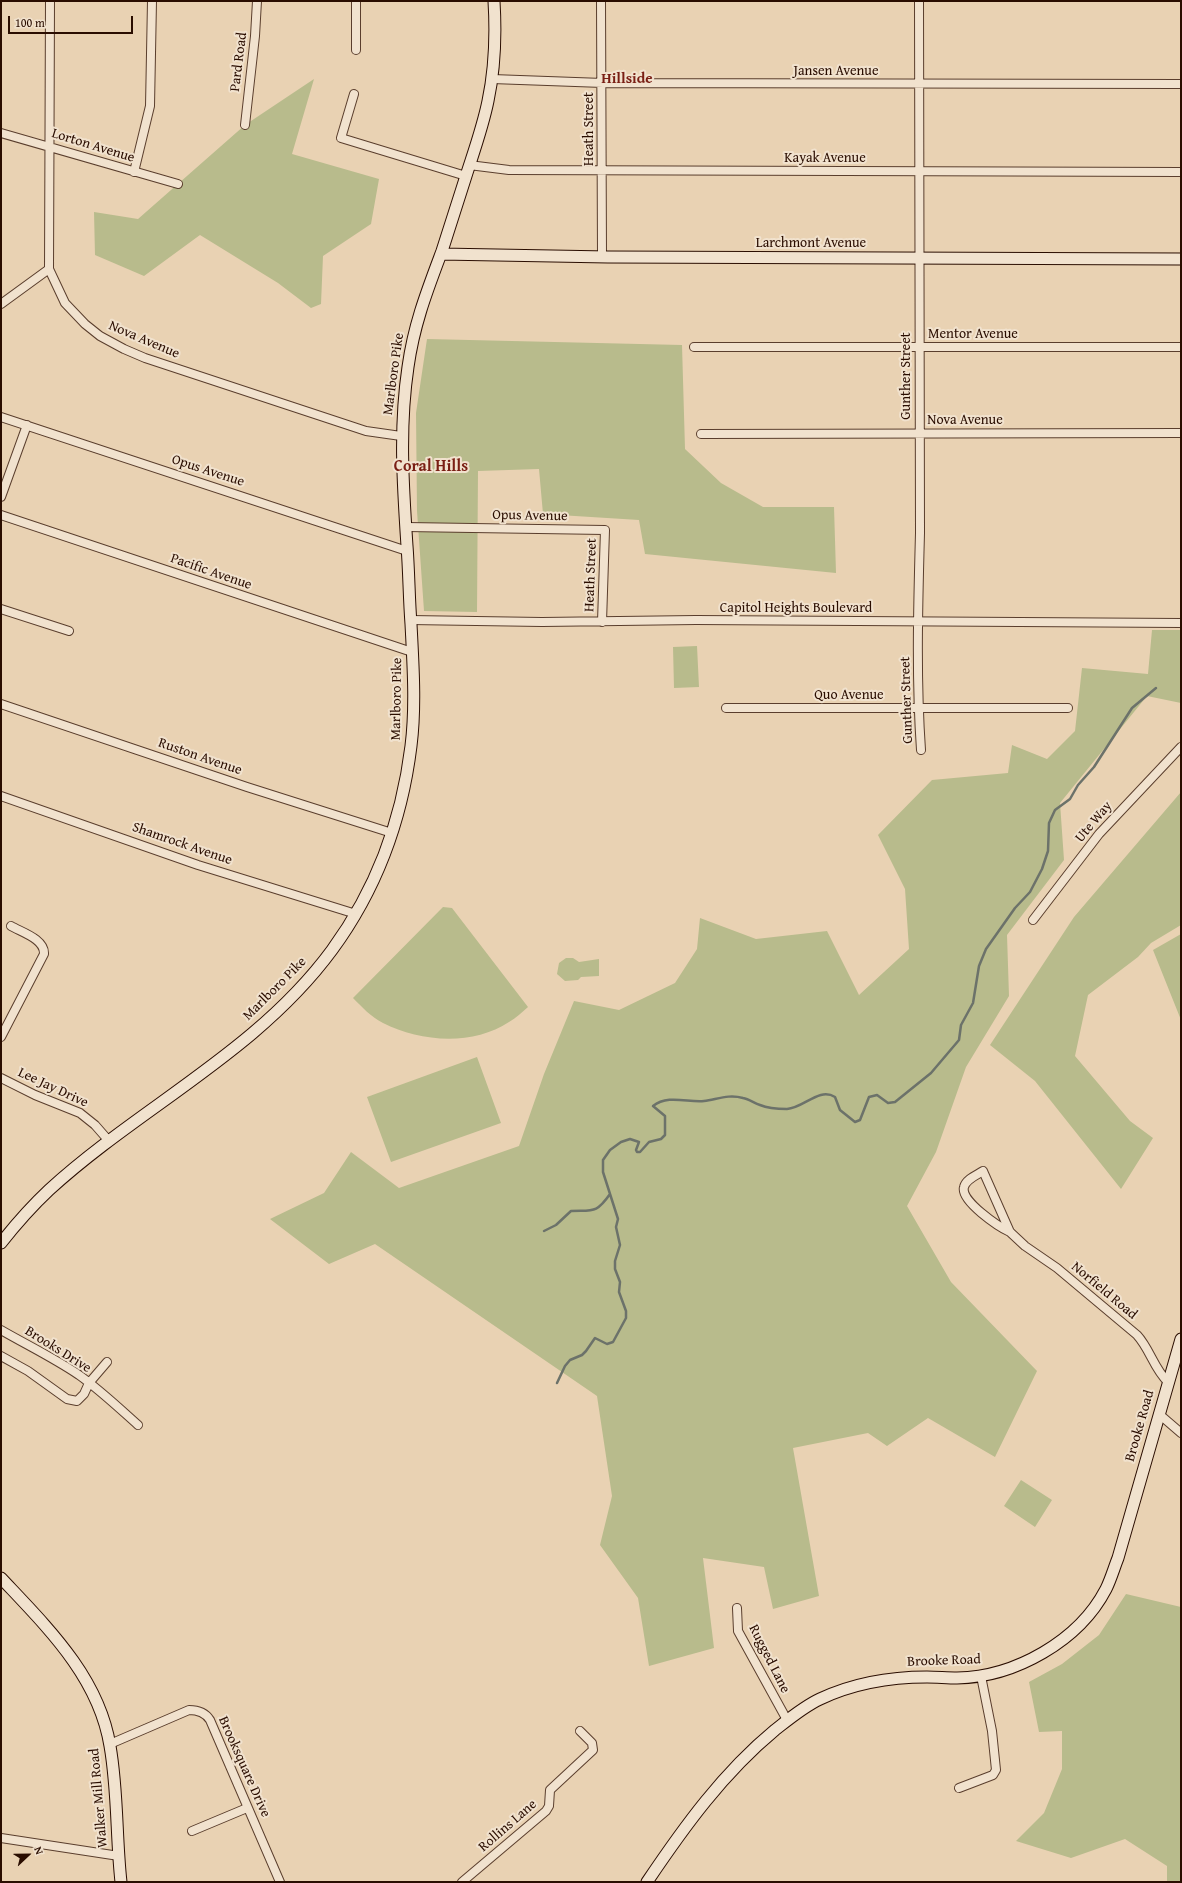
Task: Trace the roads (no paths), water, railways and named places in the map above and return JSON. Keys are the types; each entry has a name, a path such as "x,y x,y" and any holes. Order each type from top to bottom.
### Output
{"street":[{"name":"Nova Avenue","path":"50,1 49,270 65,303 84,324 100,336 145,358 360,429 402,436"},
{"path":"134,172 150,111 152,1"},
{"name":"Pard Road","path":"245,125 256,36 257,1"},
{"path":"356,1 356,50"},
{"name":"Marlboro Pike","path":"1,1243 30,1208 51,1188 109,1142 233,1050 270,1019 300,990 334,948 356,914 374,878 392,833 399,811 411,746 413,726 412,652 402,436 404,394 414,330 424,297 441,254 488,102 492,79 495,42 494,1"},
{"name":"Heath Street","path":"601,1 602,257"},
{"name":"Gunther Street","path":"919,1 920,533 918,708 921,750"},
{"name":"Jansen Avenue","path":"492,79 602,83 1181,84"},
{"name":"Kayak Avenue","path":"354,94 341,138 468,170 1181,172"},
{"name":"Lorton Avenue","path":"1,134 49,146 178,184"},
{"name":"Larchmont Avenue","path":"441,254 602,257 1181,259"},
{"path":"1,304 49,270"},
{"name":"Mentor Avenue","path":"694,347 1181,347"},
{"name":"Opus Avenue","path":"1,417 407,551"},
{"path":"1,497 27,425"},
{"name":"Nova Avenue","path":"701,434 1181,433"},
{"name":"Pacific Avenue","path":"1,515 412,652"},
{"name":"Opus Avenue","path":"406,527 606,530"},
{"name":"Heath Street","path":"602,622 606,530"},
{"path":"1,609 69,632"},
{"name":"Capitol Heights Boulevard","path":"410,620 602,622 918,621 1181,623"},
{"name":"Ruston Avenue","path":"1,704 247,787 392,833"},
{"name":"Quo Avenue","path":"726,708 1068,708"},
{"name":"Ute Way","path":"1033,920 1108,825 1181,747"},
{"name":"Shamrock Avenue","path":"1,796 198,864 356,914"},
{"path":"1,1037 44,951 42,945 37,941 11,926"},
{"name":"Lee Jay Drive","path":"1,1078 35,1095 80,1114 95,1125 109,1142"},
{"name":"Norfield Road","path":"1010,1232 983,1171 967,1182 964,1187 965,1194 974,1206 1000,1227 1010,1232 1024,1246 1057,1268 1137,1335 1146,1345 1160,1375 1168,1382"},
{"name":"Brooks Drive","path":"1,1330 54,1359 89,1383 84,1394 77,1401 67,1399 28,1371 1,1356"},
{"name":"Brooke Road","path":"647,1882 689,1820 729,1773 787,1720 820,1699 852,1686 871,1681 894,1678 958,1678 981,1676 1028,1661 1058,1643 1085,1619 1106,1590 1118,1558 1181,1338"},
{"path":"107,1362 89,1383 138,1425"},
{"path":"1159,1414 1181,1433"},
{"name":"Walker Mill Road","path":"1,1578 58,1639 80,1669 98,1705 110,1744 115,1784 118,1856 122,1882"},
{"name":"Rugged Lane","path":"736,1608 738,1631 787,1720"},
{"path":"959,1788 993,1775 996,1770 992,1731 981,1676"},
{"name":"Brooksquare Drive","path":"110,1744 189,1710 201,1712 210,1720 280,1882"},
{"name":"Rollins Lane","path":"462,1882 546,1811 549,1806 549,1794 551,1789 593,1750 592,1743 580,1731"},
{"path":"192,1831 247,1808"},
{"path":"1,1838 118,1856"}],"waterway":[{"path":"557,1383 565,1366 570,1360 582,1355 595,1338 607,1344 613,1342 626,1318 626,1311 619,1292 620,1282 615,1269 615,1261 620,1245 616,1227 618,1219 603,1172 603,1160 610,1150 621,1142 630,1139 639,1142 636,1150 637,1152 640,1152 649,1142 661,1139 665,1135 665,1116 653,1106 665,1100 704,1101 733,1096 766,1107 787,1109 793,1108 817,1096 829,1095 835,1097 840,1110 855,1122 860,1120 869,1097 877,1095 888,1103 895,1102 931,1073 959,1040 961,1025 973,1003 979,966 986,949 1015,908 1030,892 1042,869 1048,851 1049,823 1055,810 1070,799 1078,785 1094,767 1132,708 1156,688"},
{"path":"544,1231 556,1225 571,1211 594,1210 601,1205 610,1194"}],"district":[{"name":"Hillside","path":"627,79"},
{"name":"Coral Hills","path":"431,467"}]}
